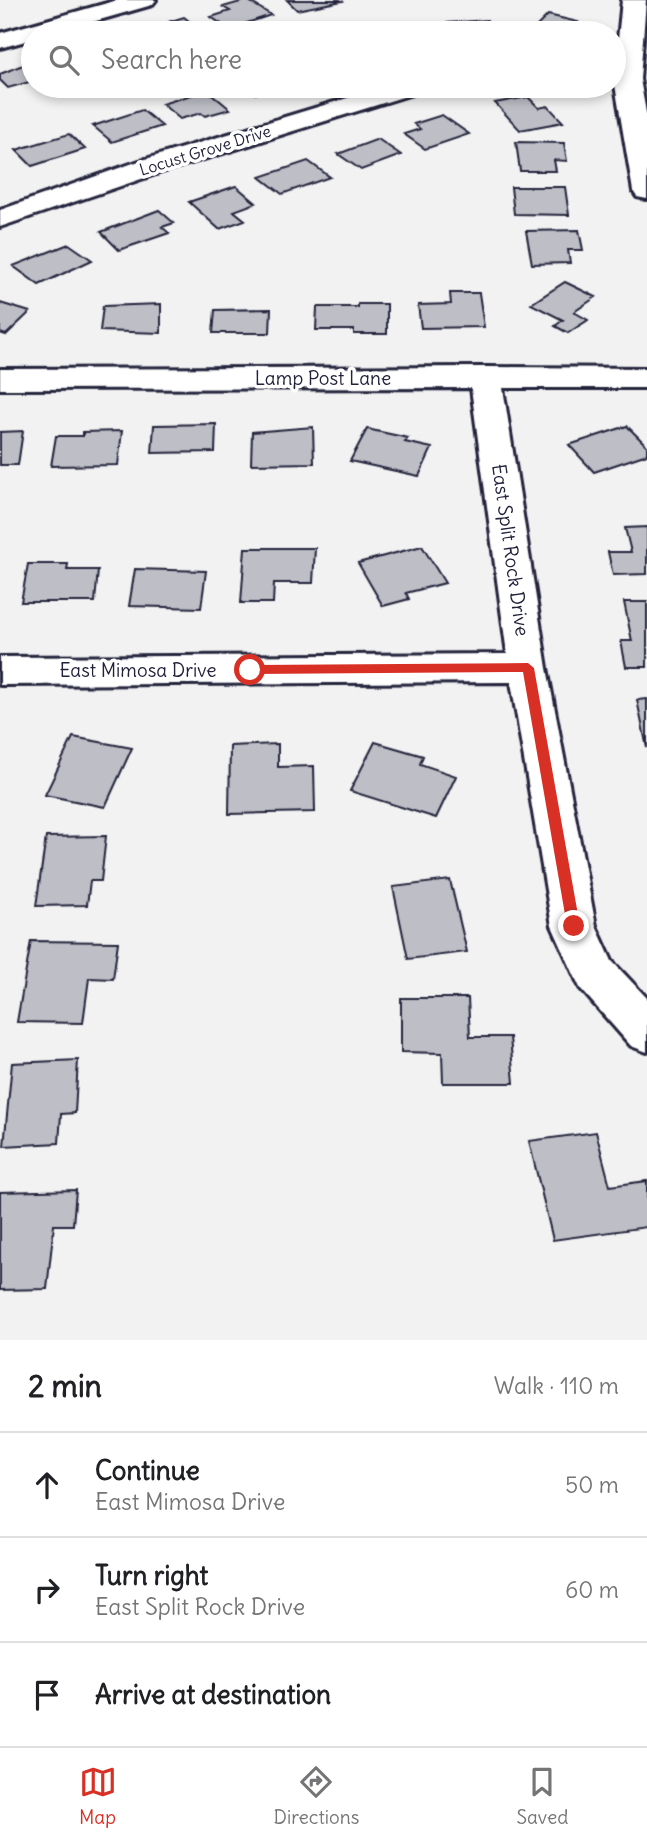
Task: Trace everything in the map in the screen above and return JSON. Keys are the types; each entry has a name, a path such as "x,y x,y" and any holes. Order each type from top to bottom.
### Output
{"street":[{"path":"70,21 144,0"},
{"path":"626,56 638,2"},
{"path":"0,41 21,35"},
{"name":"Locust Grove Drive","path":"0,219 149,167 374,98"},
{"path":"626,98 645,178"},
{"name":"East Split Rock Drive","path":"485,377 528,668 574,926 596,974 647,1031"},
{"name":"Lamp Post Lane","path":"0,379 647,377"},
{"name":"East Mimosa Drive","path":"0,671 528,668"}],"building":[{"path":"247,0 271,15 253,21 217,21 211,17 230,11 223,7"},
{"path":"287,0 340,0 342,1 297,10"},
{"path":"548,15 574,21 542,21"},
{"path":"184,17 189,21 171,21"},
{"path":"21,66 21,84 8,88 0,80 0,74"},
{"path":"181,98 217,98 230,109 180,119 162,104"},
{"path":"529,98 539,108 548,106 563,122 520,130 495,103"},
{"path":"142,110 162,126 112,142 93,126"},
{"path":"442,115 469,134 425,149 404,134 420,129 414,124"},
{"path":"69,134 85,149 32,166 16,150"},
{"path":"378,139 401,155 361,170 338,154"},
{"path":"516,142 564,143 567,161 554,160 556,171 520,171"},
{"path":"308,161 330,177 282,194 260,177"},
{"path":"236,186 256,203 234,211 245,220 219,229 189,202"},
{"path":"511,187 565,187 569,215 514,214"},
{"path":"159,210 174,223 162,227 169,233 119,250 101,232"},
{"path":"579,230 583,250 568,250 570,263 532,264 526,231"},
{"path":"69,244 92,260 39,285 13,266"},
{"path":"565,282 596,297 574,312 588,320 568,333 555,326 563,320 531,304"},
{"path":"450,293 479,293 484,327 421,328 418,305 451,304"},
{"path":"0,303 30,312 6,335 0,333"},
{"path":"161,304 161,333 100,331 103,306"},
{"path":"358,304 387,304 387,334 354,334 354,330 316,330 317,307 358,307"},
{"path":"271,309 270,333 213,333 215,310"},
{"path":"216,424 215,452 152,453 154,425"},
{"path":"627,426 647,446 647,454 594,472 569,445"},
{"path":"313,427 314,463 251,464 252,432"},
{"path":"367,429 408,438 405,442 432,448 419,476 350,461"},
{"path":"23,431 18,465 0,465 0,432"},
{"path":"122,431 118,465 51,466 56,436"},
{"path":"647,527 647,574 613,575 608,552 631,552 625,528"},
{"path":"422,546 445,583 406,593 409,599 383,606 358,563"},
{"path":"245,548 315,548 313,583 274,583 273,603 241,603"},
{"path":"28,564 68,564 67,570 98,570 95,602 21,602"},
{"path":"135,569 206,571 201,608 129,606"},
{"path":"624,602 647,602 647,667 626,667 621,641 632,641"},
{"path":"647,699 647,748 637,700"},
{"path":"73,737 132,748 105,807 45,795"},
{"path":"375,742 423,756 420,764 456,776 436,818 350,791"},
{"path":"278,744 278,767 314,766 315,812 229,814 230,746"},
{"path":"106,836 101,881 90,881 87,905 36,906 46,837"},
{"path":"450,880 467,952 408,959 393,887"},
{"path":"31,941 118,942 113,979 89,978 83,1023 17,1022"},
{"path":"401,998 468,998 470,1037 510,1037 514,1083 443,1083 442,1053 401,1052"},
{"path":"78,1060 75,1113 61,1114 59,1143 4,1146 12,1063"},
{"path":"596,1132 610,1186 647,1181 647,1227 553,1240 529,1141"},
{"path":"76,1190 73,1225 54,1225 47,1289 0,1290 0,1192"}],"route":[{"path":"250,670 528,668 574,926"}]}
